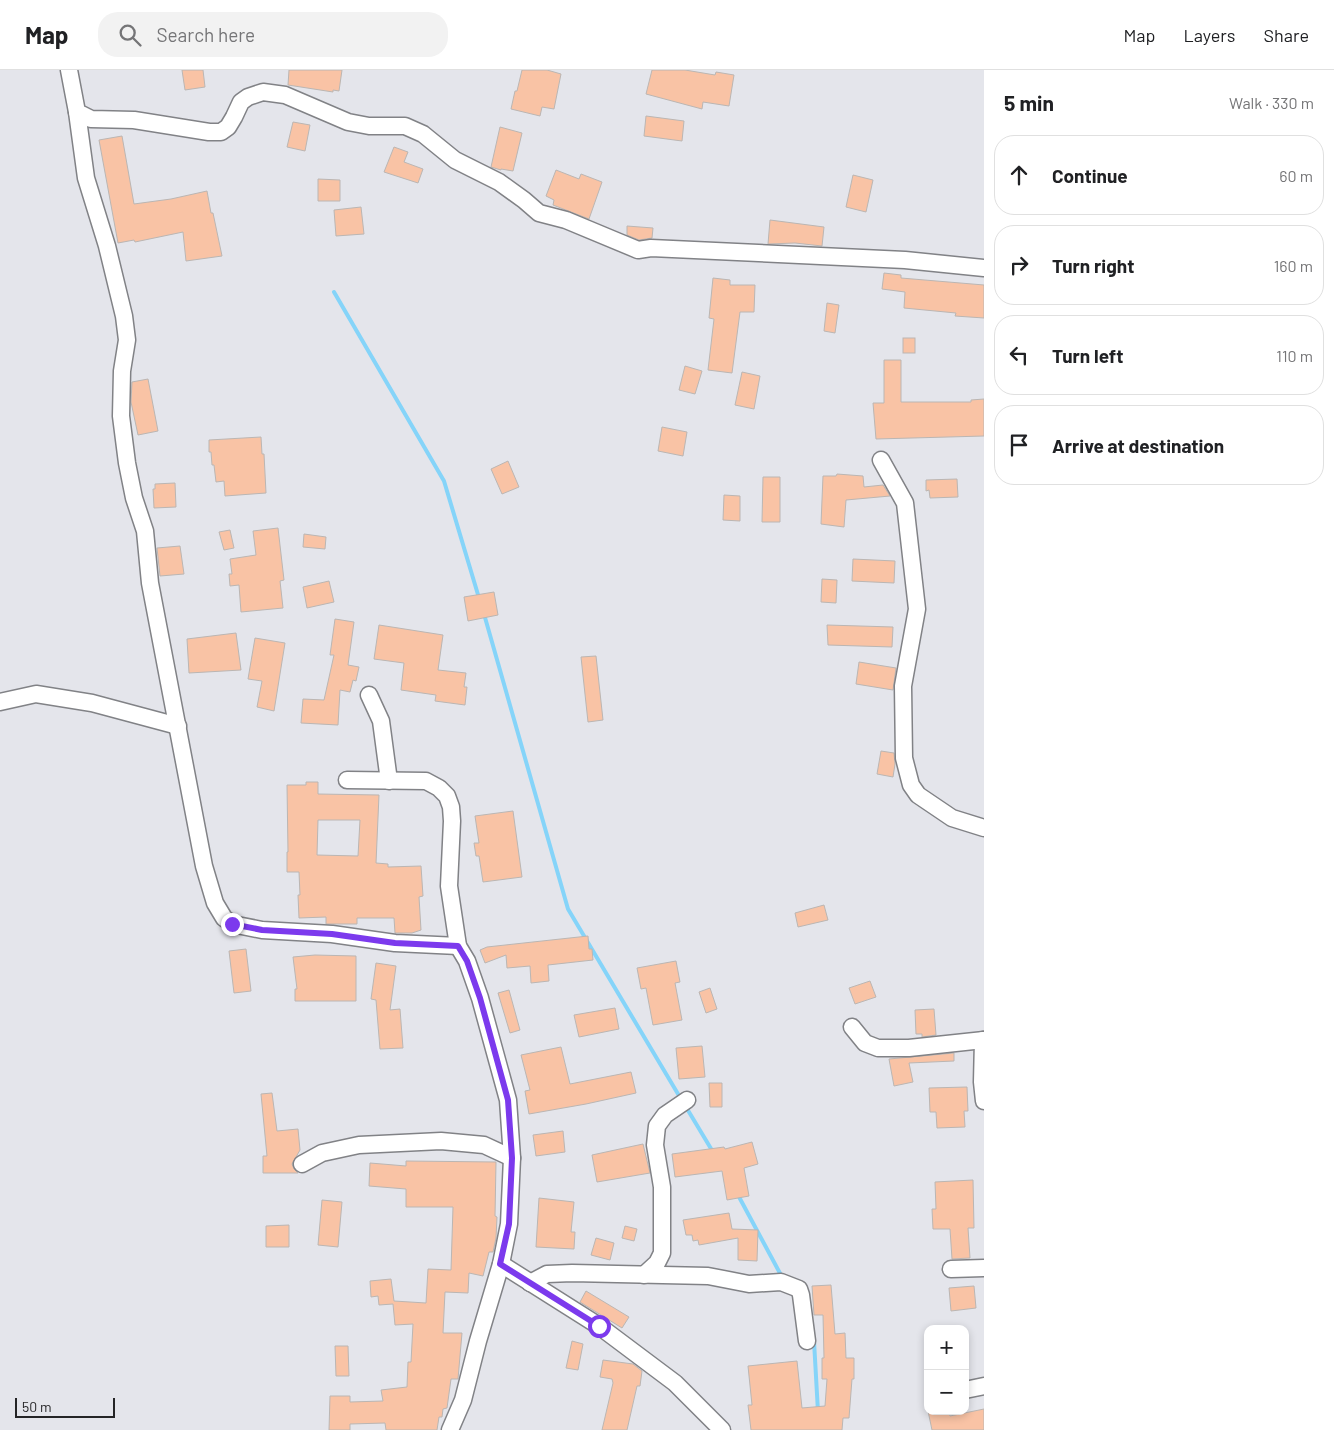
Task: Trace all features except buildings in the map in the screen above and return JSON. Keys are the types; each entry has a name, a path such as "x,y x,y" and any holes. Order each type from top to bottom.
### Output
{"street":[{"path":"68,70 84,115 79,131 86,178 107,246 124,316 127,340 122,371 121,416 127,463 134,498 145,530 150,583 204,866 215,903 224,918 232,924 262,930 332,934 395,943 458,946"},
{"path":"84,115 221,132 228,127 241,102 248,96 263,92 285,95 348,122 369,126 405,126 423,134 455,160 499,182 539,213 566,220 638,250 651,248 793,254 905,260 984,268"},
{"path":"880,460 905,503 917,609 903,686 904,758 911,785 918,796 952,818 984,828"},
{"path":"0,702 36,694 92,703 178,726"},
{"path":"369,695 381,721 388,781"},
{"path":"347,780 426,781 439,788 447,796 451,807 452,821 449,886 458,946 467,961 480,998 508,1100 512,1158 509,1224 463,1400 450,1430"},
{"path":"852,1027 865,1043 878,1048 909,1048 983,1040 982,1082 984,1101"},
{"path":"644,1275 657,1263 662,1253 662,1187 655,1145 657,1126 665,1116 687,1100"},
{"path":"302,1164 322,1153 359,1145 441,1141 484,1146 512,1158"},
{"path":"500,1264 599,1326 675,1383 722,1430"},
{"path":"951,1269 984,1268"},
{"path":"530,1283 547,1274 572,1273 708,1276 749,1284 780,1282 799,1289 807,1341"},
{"path":"969,1389 984,1386"}],"waterway":[{"path":"334,292 444,481 479,598"},
{"path":"484,614 568,909 681,1099"},
{"path":"686,1107 713,1152"},
{"path":"738,1195 782,1277"},
{"path":"814,1341 818,1412"}],"route":[{"path":"232,924 262,930 332,934 395,943 458,946 467,961 480,998 508,1100 512,1158 509,1224 500,1264 599,1326"}]}
